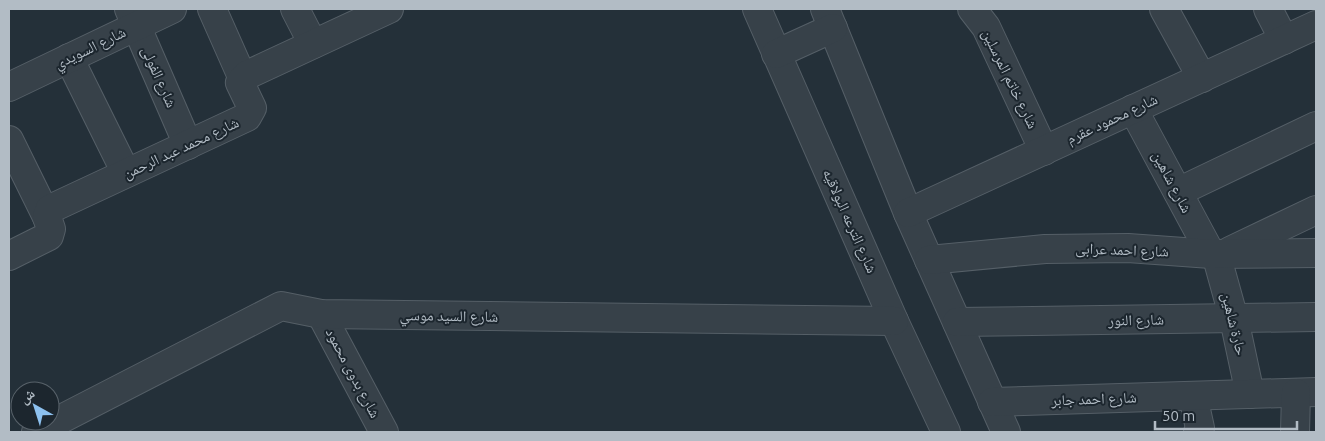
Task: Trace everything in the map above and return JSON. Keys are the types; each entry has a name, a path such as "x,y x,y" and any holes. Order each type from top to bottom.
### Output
{"street":[{"name":"شارع السويدي","path":"9,87 69,58 132,17 172,9"},
{"name":"شارع محمد عبد الرحمن","path":"46,218 50,209 247,118 251,113 251,105 241,88 243,79 212,9"},
{"path":"295,9 313,44"},
{"name":"شارع الترعه البولاقيه","path":"757,9 894,322 946,432"},
{"name":"شارع خاتم المرسلين","path":"972,9 986,27 1044,151"},
{"path":"1164,9 1202,78"},
{"path":"1268,9 1284,40"},
{"path":"243,79 383,10"},
{"path":"776,54 828,14 908,213 1006,432"},
{"name":"شارع الفولى","path":"132,17 188,145"},
{"name":"شارع محمود عقرم","path":"908,213 1316,25"},
{"path":"69,58 126,174"},
{"name":"شارع شاهين","path":"1134,109 1178,192 1216,254"},
{"path":"1178,192 1316,126"},
{"path":"9,140 51,229 49,236 9,256"},
{"path":"1216,254 1316,210"},
{"name":"شارع احمد عرابى","path":"929,260 1045,249 1128,248 1216,254 1316,253"},
{"name":"حارة شاهين","path":"1216,254 1234,319 1250,394"},
{"name":"شارع السيد موسي","path":"36,432 275,309 287,306 322,314 894,322"},
{"name":"شارع بدوى محمود","path":"322,314 384,432"},
{"name":"شارع النور","path":"957,322 1316,317"},
{"path":"1295,432 1306,392"},
{"name":"شارع احمد جابر","path":"992,402 1306,392"},
{"path":"1193,396 1200,428 1198,432"}]}
